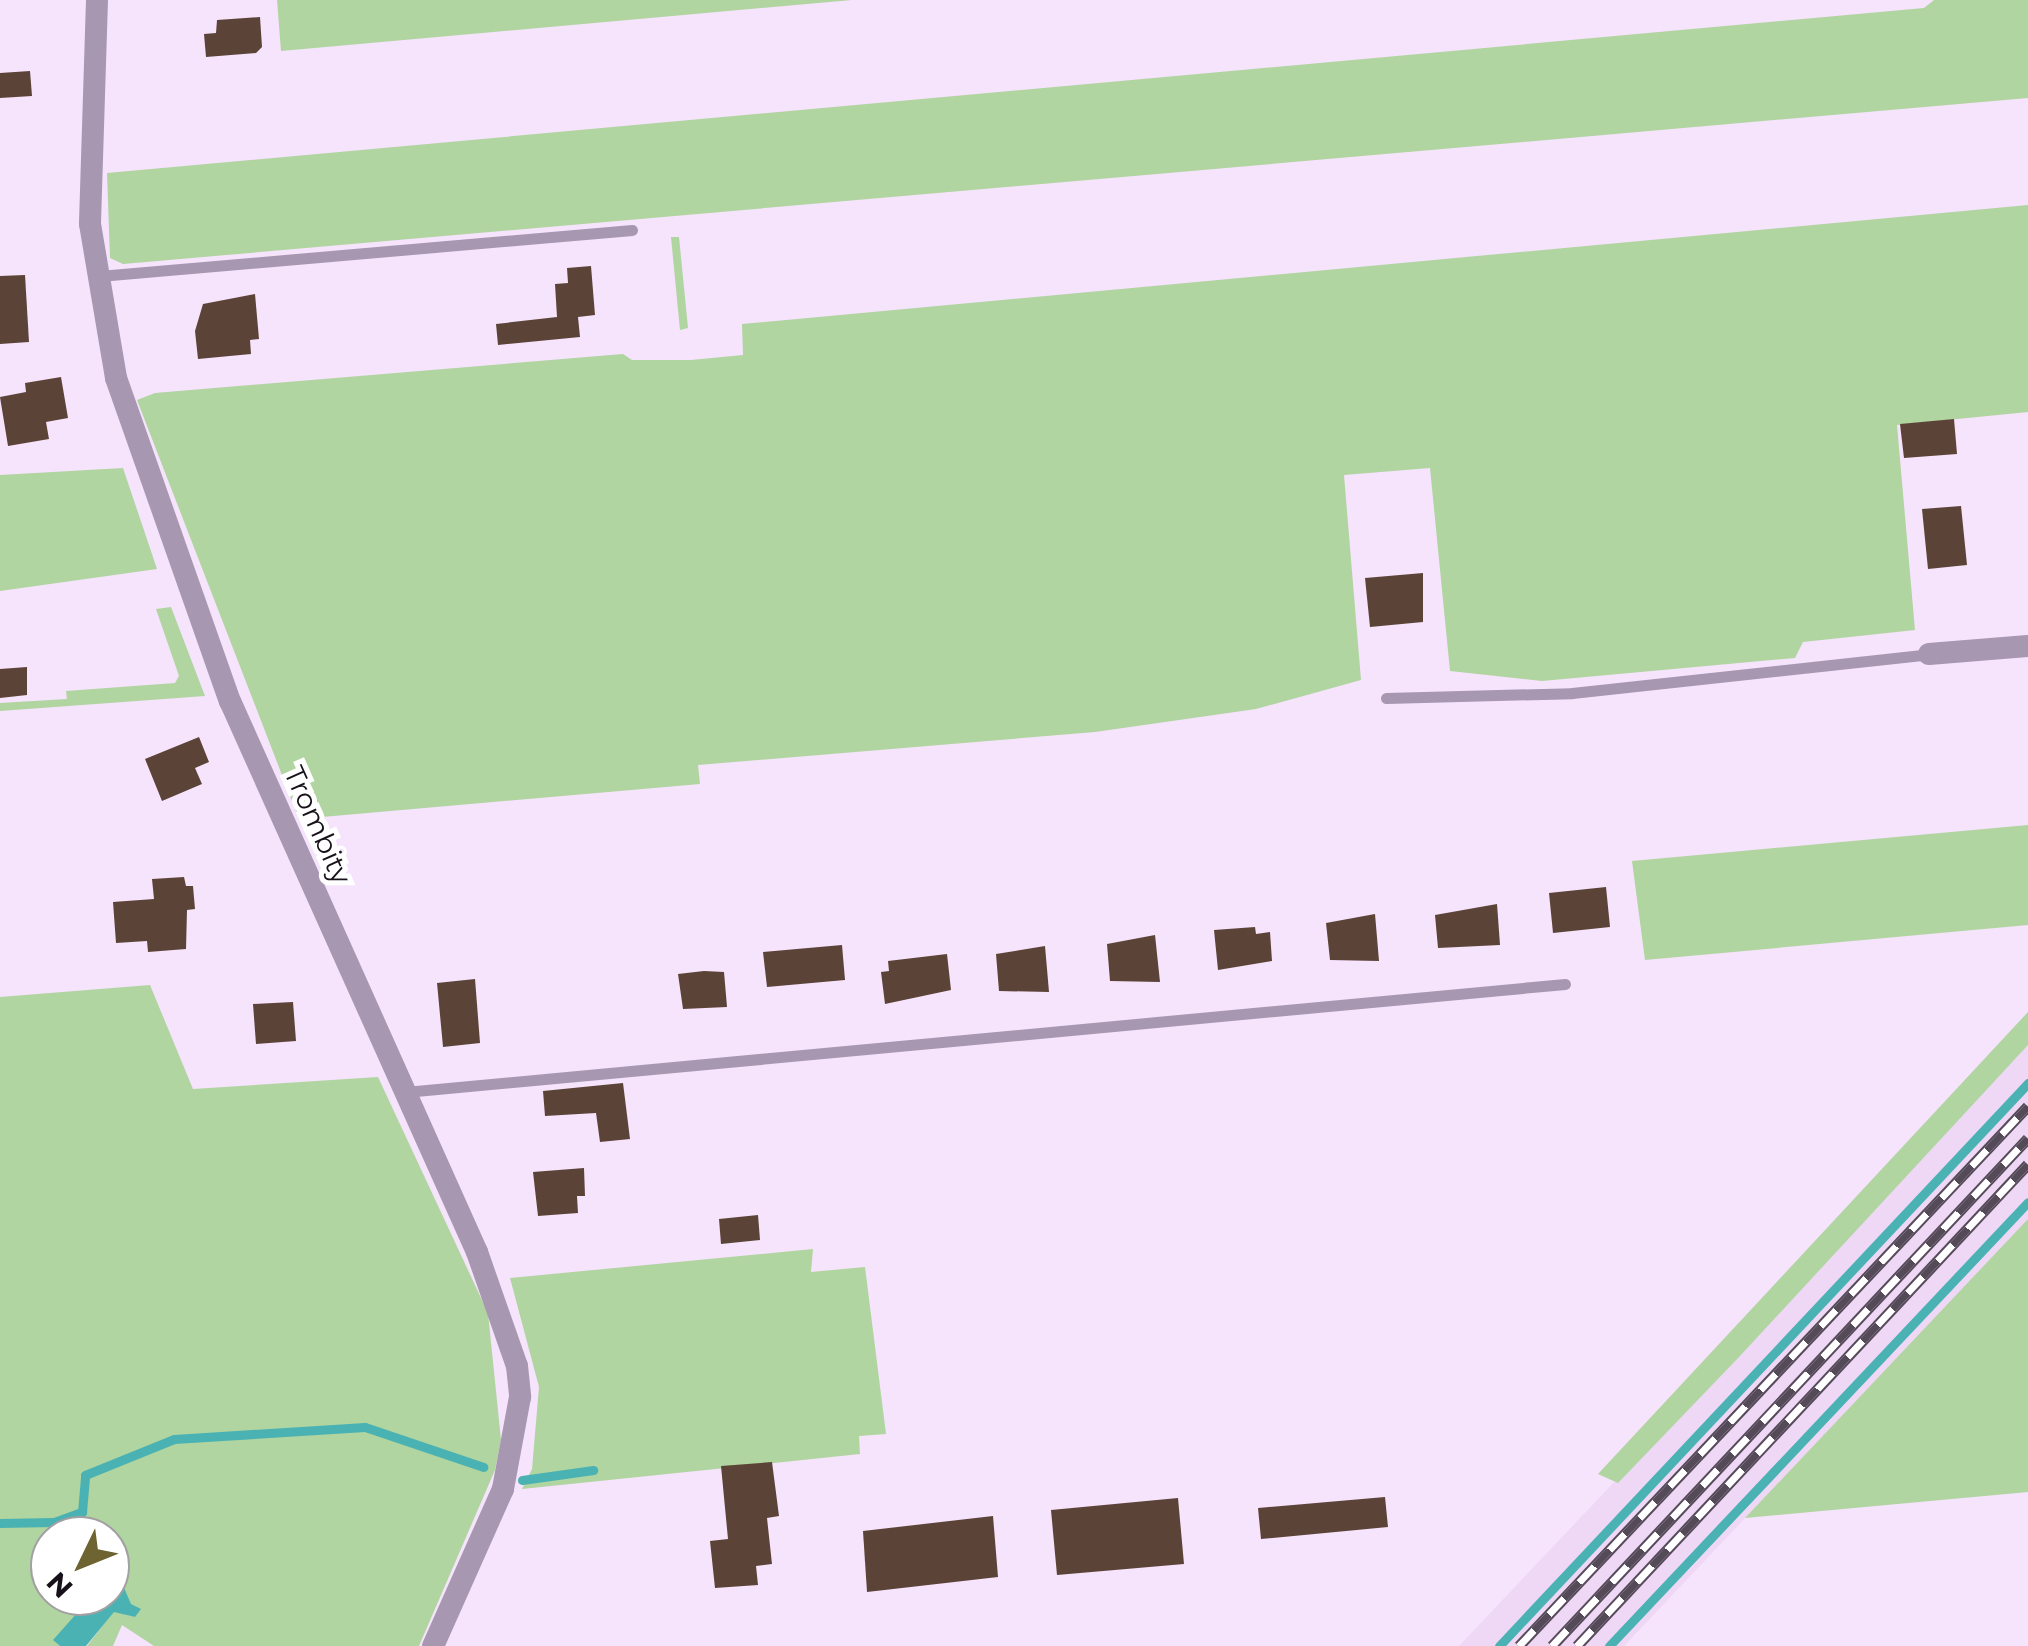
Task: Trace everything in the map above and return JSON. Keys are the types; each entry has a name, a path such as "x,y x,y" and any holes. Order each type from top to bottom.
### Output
{"street":[{"name":"Trombity","path":"97,0 90,224 94,276 116,378 210,649 495,1295 520,1397 503,1489 433,1646"},
{"path":"1929,654 2028,646"}],"lane":[{"path":"94,276 632,230"},
{"path":"1386,698 1572,693 1929,654"},
{"path":"405,1092 1565,984"}],"shaded area":[{"path":"277,0 852,0 281,51"},
{"path":"1934,0 2028,0 2028,98 123,264 110,258 107,173 1924,8"},
{"path":"2028,205 2028,412 1897,425 1915,630 1803,642 1795,658 1542,681 1450,671 1430,468 1344,475 1361,680 1256,709 1095,732 698,765 700,784 299,819 137,400 155,393 623,354 632,360 743,355 742,324"},
{"path":"671,237 679,237 688,328 680,330"},
{"path":"123,468 157,569 0,591 0,475"},
{"path":"171,607 205,696 0,711 0,703 67,699 66,691 175,683 179,676 156,609"},
{"path":"2028,825 2028,925 1645,960 1632,861"},
{"path":"150,985 193,1089 378,1077 488,1313 501,1440 495,1470 419,1646 154,1646 122,1625 113,1646 87,1646 110,1616 135,1617 130,1605 130,1516 30,1516 30,1616 75,1616 54,1640 60,1646 0,1646 0,997"},
{"path":"2028,1012 2028,1045 1739,1357 1618,1483 1598,1474"},
{"path":"2028,1045 2028,1219 1624,1646 1459,1646"},
{"path":"2028,1219 2028,1492 1745,1518"},
{"path":"813,1249 811,1272 865,1267 886,1434 859,1436 860,1454 522,1489 532,1469 539,1387 510,1278"},
{"path":"130,1602 141,1609 135,1617 130,1616"},
{"path":"74,1616 111,1616 86,1646 60,1646 53,1640"}],"building":[{"path":"260,17 262,47 256,53 206,57 204,34 216,33 217,20"},
{"path":"30,71 32,96 0,98 0,73"},
{"path":"591,266 595,315 578,317 580,337 498,345 496,324 557,317 555,284 568,283 567,268"},
{"path":"25,275 29,342 0,344 0,276"},
{"path":"255,294 259,339 250,340 251,354 198,359 195,331 203,304"},
{"path":"61,377 68,418 46,422 49,439 8,446 0,397 26,392 25,383"},
{"path":"1954,419 1957,454 1904,458 1900,424"},
{"path":"1961,506 1967,565 1928,569 1922,509"},
{"path":"1423,573 1423,622 1370,627 1365,578"},
{"path":"27,667 27,695 0,698 0,669"},
{"path":"199,737 209,762 195,768 202,784 162,801 145,759"},
{"path":"184,877 186,886 193,886 195,909 187,910 186,949 148,952 147,941 116,943 113,902 154,899 152,879"},
{"path":"1606,887 1610,927 1553,933 1549,893"},
{"path":"1497,904 1500,945 1438,948 1435,915"},
{"path":"1375,914 1379,961 1330,960 1326,923"},
{"path":"1255,927 1256,934 1270,932 1272,961 1218,970 1214,930"},
{"path":"1155,935 1160,982 1110,981 1107,944"},
{"path":"842,945 845,980 767,987 763,952"},
{"path":"1045,946 1049,992 999,991 996,954"},
{"path":"947,954 951,990 885,1004 881,972 889,971 888,961"},
{"path":"724,972 727,1007 683,1009 678,974"},
{"path":"475,979 480,1043 443,1047 437,983"},
{"path":"293,1002 296,1041 256,1044 253,1004"},
{"path":"623,1083 630,1139 600,1142 596,1113 545,1116 543,1091"},
{"path":"584,1168 585,1196 577,1196 578,1213 538,1216 533,1172"},
{"path":"758,1215 760,1240 721,1244 719,1219"},
{"path":"772,1462 779,1516 767,1518 772,1564 756,1566 758,1585 715,1588 710,1541 728,1539 721,1466"},
{"path":"1385,1497 1388,1527 1261,1539 1258,1508"},
{"path":"1178,1498 1184,1564 1057,1575 1051,1510"},
{"path":"993,1516 998,1577 867,1592 863,1531"}],"waterway":[{"path":"1499,1646 2028,1083"},
{"path":"1609,1646 2028,1202"},
{"path":"0,1523 54,1522 82,1512 85,1475 174,1439 365,1427 483,1467"},
{"path":"522,1480 593,1470"}],"railway":[{"path":"1519,1646 2028,1106"},
{"path":"1552,1646 2028,1138"},
{"path":"1577,1646 2028,1164"}]}
